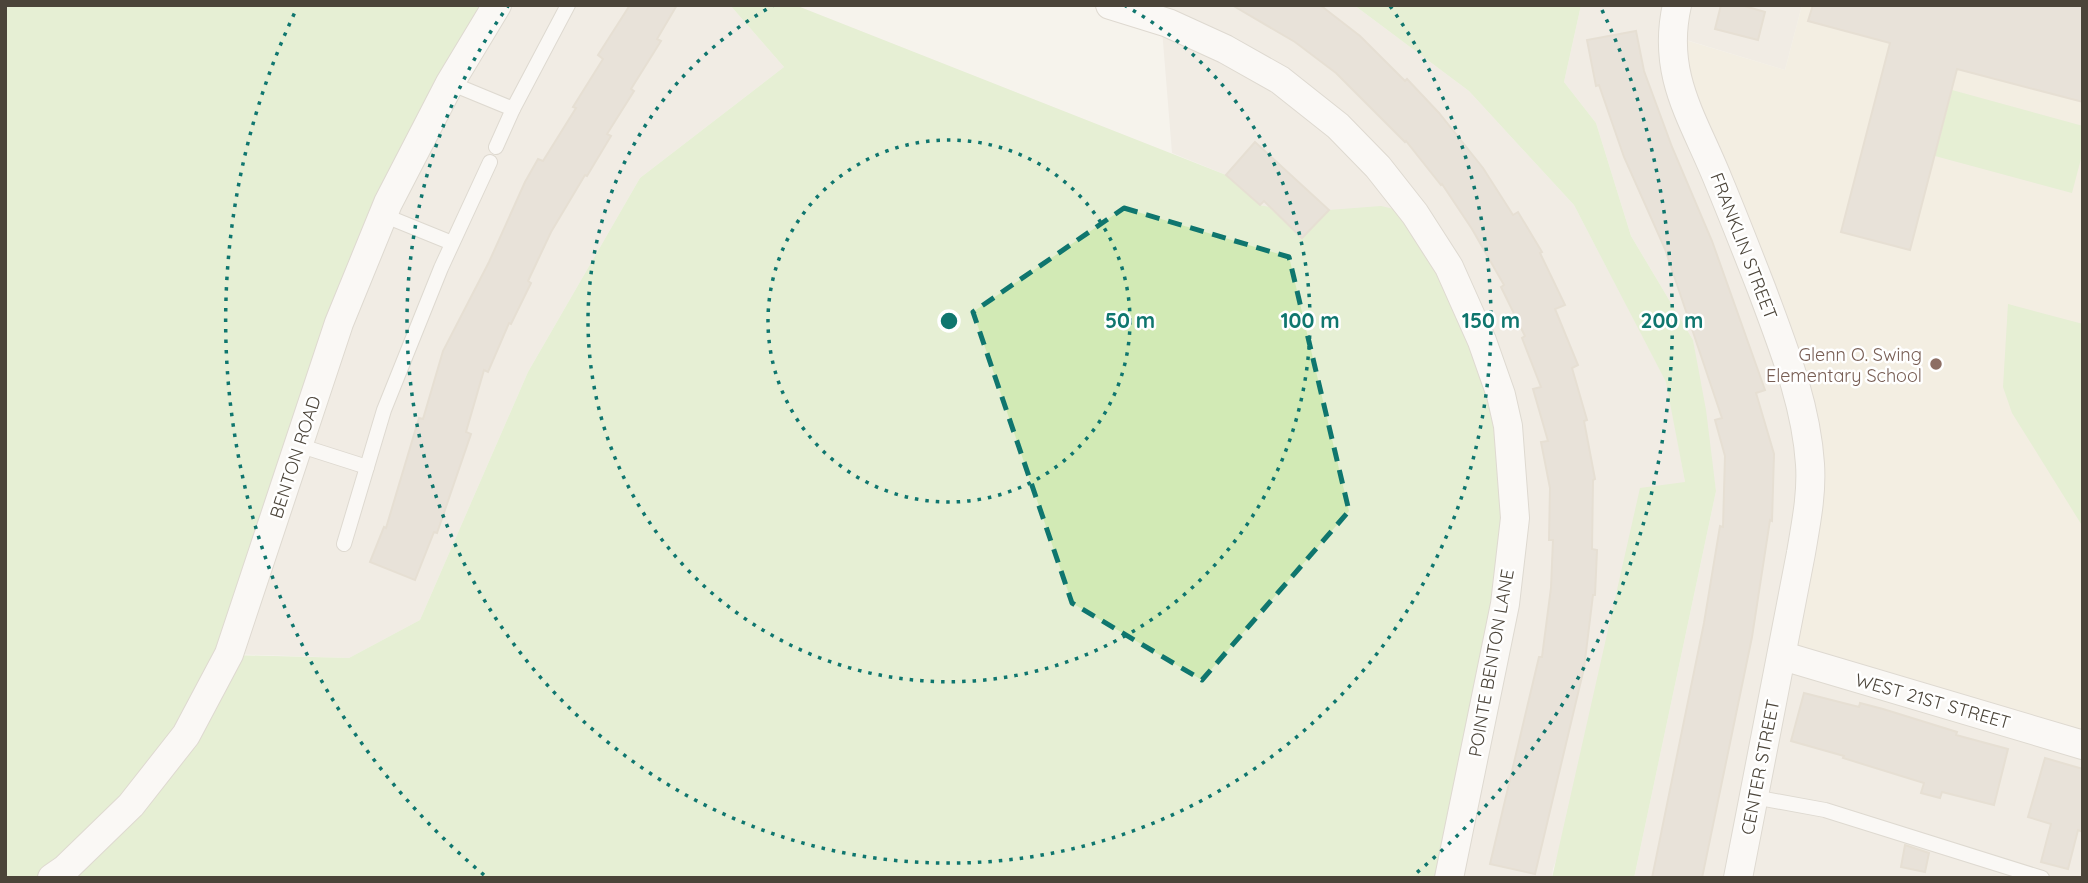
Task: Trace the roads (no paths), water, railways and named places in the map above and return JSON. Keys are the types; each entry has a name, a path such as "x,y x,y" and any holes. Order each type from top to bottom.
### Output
{"street":[{"name":"BENTON ROAD","path":"52,878 65,869 131,805 186,735 229,654 339,323 383,215 450,83 497,5"},
{"name":"POINTE BENTON LANE","path":"1110,5 1168,23 1226,49 1280,80 1338,126 1378,167 1415,214 1449,267 1482,341 1501,395 1508,426 1515,518 1505,604 1449,878"},
{"name":"FRANKLIN STREET","path":"1677,5 1672,36 1673,64 1685,104 1718,179 1782,343 1796,385 1806,430 1810,500 1783,656"},
{"name":"WEST 21ST STREET","path":"1783,656 2083,745"},
{"name":"CENTER STREET","path":"1738,878 1783,656"}],"lane":[{"path":"496,147 568,5"},
{"path":"450,83 513,109"},
{"path":"344,544 384,410 452,243 490,162"},
{"path":"383,215 452,243"},
{"path":"298,445 367,467"},
{"path":"1754,797 1825,810 2042,878"}],"place":[{"name":"Glenn O. Swing Elementary School","path":"1936,364"}]}
